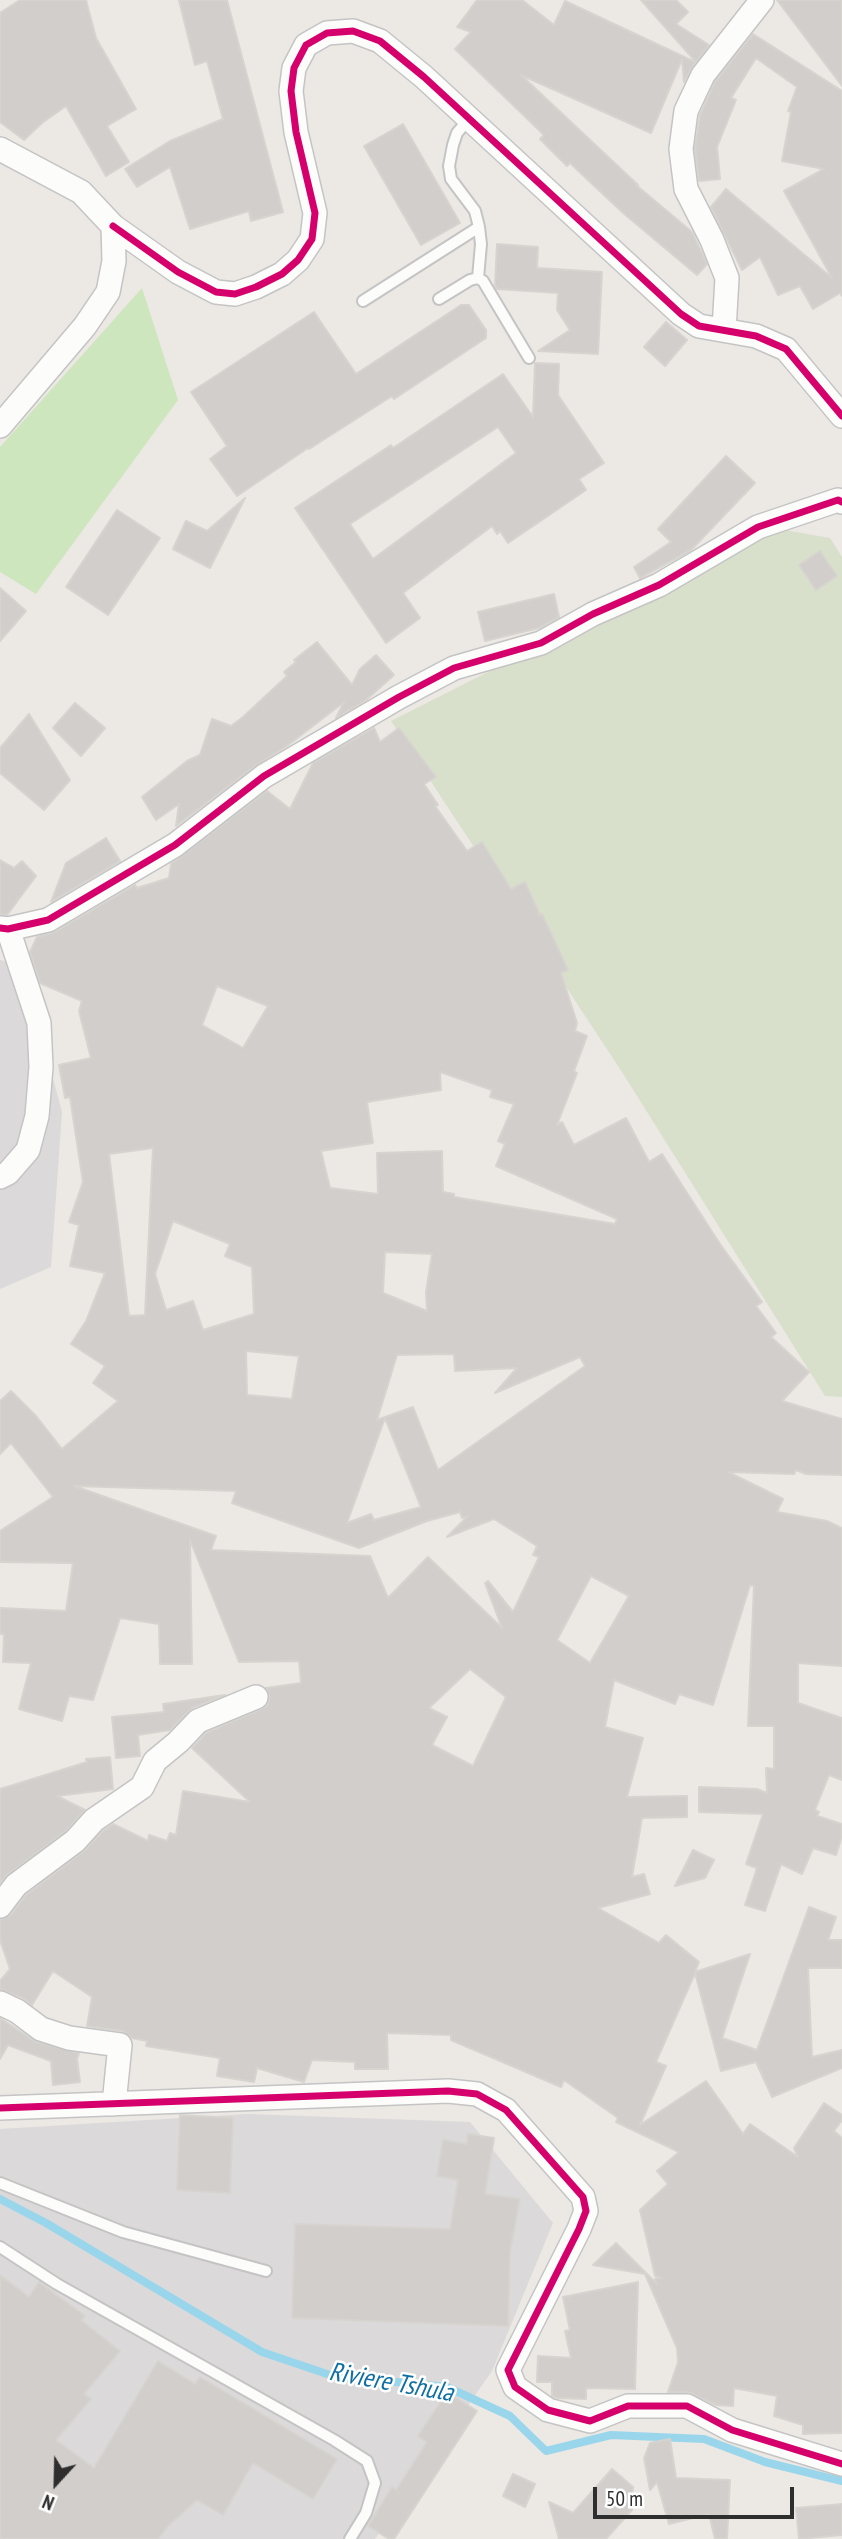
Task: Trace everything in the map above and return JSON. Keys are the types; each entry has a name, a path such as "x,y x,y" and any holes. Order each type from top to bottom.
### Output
{"street":[{"path":"724,330 727,278 712,240 686,189 681,149 686,111 702,75 762,0"},
{"path":"0,149 81,192 113,226 186,277 216,292 234,294 256,287 282,274 298,260 312,239 315,212 296,132 291,91 294,68 306,46 327,33 353,31 380,41 681,314 699,326 756,336 786,349 842,416"},
{"path":"0,426 85,326 108,292 114,261 113,226"},
{"path":"0,1177 9,1173 28,1150 37,1116 41,1068 39,1023 4,928 48,920 175,845 264,776 454,668 541,643 593,614 659,585 758,527 838,500 842,502"},
{"path":"0,1906 16,1885 75,1840 94,1820 142,1787 155,1761 198,1721 256,1697"},
{"path":"0,2003 17,2011 41,2029 69,2038 120,2045 114,2104"},
{"path":"0,2108 448,2091 477,2094 506,2110 583,2197 586,2211 508,2370 515,2387 548,2410 590,2421 628,2406 687,2406 732,2430 842,2464"}],"lane":[{"path":"469,119 457,133 449,166 451,179 475,211 480,227 478,278"},
{"path":"363,301 480,227"},
{"path":"439,299 470,280 478,278 483,281 529,358"},
{"path":"0,2183 123,2232 266,2270"},
{"path":"0,2247 57,2284 367,2461 375,2483 366,2513 350,2539"}],"shaded area":[{"path":"0,960 23,966 62,1112 51,1267 0,1289"},
{"path":"247,2114 470,2122 553,2223 492,2371 375,2539 0,2539 0,2129"}],"green space":[{"path":"142,288 178,400 36,594 0,572 0,447"},
{"path":"773,528 830,538 842,557 842,1397 825,1396 622,1072 391,721"}],"building":[{"path":"20,0 86,0 96,38 136,109 107,126 129,162 106,176 66,106 24,140 0,122 0,13"},
{"path":"179,0 227,0 283,212 251,221 249,211 190,229 170,167 137,187 125,169 170,141 223,119 207,61 195,65"},
{"path":"477,0 522,0 554,25 565,1 695,62 684,82 682,59 651,133 521,75 636,185 692,232 707,264 697,275 622,212 570,163 567,166 540,139 544,135 455,49 471,32 457,27"},
{"path":"641,0 676,0 688,12 676,24 709,45 696,62"},
{"path":"777,0 842,0 842,86"},
{"path":"753,34 842,91 842,296 840,293 813,309 800,286 778,295 760,257 742,270 711,207 726,189 832,278 784,191 824,169 782,161 791,112 788,111 797,87 756,58 731,98 736,100 717,147 720,179 699,181 695,149 700,115 715,82"},
{"path":"403,124 460,223 421,245 364,146"},
{"path":"497,244 538,247 537,268 602,272 598,354 538,351 570,330 557,310 558,293 497,289"},
{"path":"461,305 469,305 486,330 486,338 394,399 392,396 308,448 237,496 210,459 227,446 191,392 314,312 356,374"},
{"path":"666,322 687,340 665,366 644,347"},
{"path":"535,363 559,364 558,395 604,463 579,479 586,490 508,543 500,531 497,534 492,526 403,593 420,618 386,643 295,508 391,445 393,448 503,374 533,417","holes":["498,427 516,453 373,559 350,524"]},
{"path":"726,456 755,483 691,550 640,578 634,567 671,542 658,529"},
{"path":"245,498 210,568 173,549 186,521 207,531"},
{"path":"117,510 160,538 108,615 66,587"},
{"path":"820,551 837,576 816,590 799,565"},
{"path":"0,588 26,611 0,641"},
{"path":"554,594 559,617 539,628 485,641 478,612"},
{"path":"317,642 352,685 360,669 376,655 394,675 366,700 336,718 344,702 176,826 179,804 156,820 142,797 187,761 200,755 212,719 231,726 287,676 284,672 296,662 294,660"},
{"path":"75,703 105,728 81,756 53,728"},
{"path":"29,714 70,780 44,810 0,773 0,748"},
{"path":"374,728 380,742 399,728 436,777 424,784 438,805 435,806 467,851 482,842 511,889 525,882 568,970 561,973 577,1023 575,1031 587,1036 574,1071 577,1073 557,1125 562,1122 574,1145 626,1118 649,1162 662,1154 720,1244 762,1302 756,1306 776,1333 771,1337 809,1372 782,1401 842,1419 842,1475 806,1474 796,1470 794,1474 728,1472 783,1499 777,1512 827,1521 842,1528 842,1666 798,1663 798,1703 842,1718 842,1780 829,1775 815,1810 819,1812 817,1816 842,1824 842,1836 836,1855 813,1848 802,1874 781,1864 765,1911 745,1905 757,1868 746,1864 763,1814 699,1812 699,1787 757,1789 767,1793 766,1768 774,1769 774,1726 748,1726 754,1586 750,1585 713,1705 679,1694 675,1704 614,1680 605,1727 643,1738 627,1797 687,1796 687,1817 642,1818 632,1877 644,1874 650,1894 598,1908 659,1943 666,1935 699,1962 695,1972 750,1954 722,2038 757,2050 809,1907 836,1917 828,1940 842,1940 842,1968 808,1968 812,2057 842,2050 842,2068 772,2097 756,2062 721,2071 695,1973 656,2062 666,2066 640,2125 706,2081 743,2134 750,2124 798,2157 794,2148 824,2103 842,2115 842,2120 834,2131 842,2138 842,2433 803,2434 803,2425 774,2416 777,2396 734,2388 733,2406 716,2405 688,2392 668,2392 678,2362 677,2348 645,2274 593,2265 616,2243 657,2284 655,2279 662,2278 655,2276 640,2210 668,2184 657,2171 679,2152 616,2122 618,2118 564,2080 561,2087 451,2040 451,2035 387,2033 388,2069 355,2069 355,2062 312,2060 304,2082 257,2068 254,2082 217,2076 220,2058 146,2046 147,2041 132,2038 123,2031 87,2026 92,1997 53,1971 32,2005 23,1998 0,1989 0,1981 10,1969 0,1940 0,1920 11,1915 26,1895 83,1852 113,1824 148,1841 149,1835 167,1841 170,1833 176,1835 183,1791 250,1802 192,1748 206,1733 267,1706 270,1698 266,1688 301,1683 299,1661 239,1662 190,1540 192,1664 160,1664 159,1624 120,1618 93,1700 69,1696 62,1721 19,1709 31,1663 3,1662 4,1634 0,1634 0,1608 66,1611 73,1563 0,1562 0,1531 53,1497 11,1443 0,1454 0,1401 11,1391 36,1416 62,1449 118,1401 93,1383 105,1366 71,1344 86,1321 105,1273 70,1266 79,1225 69,1222 83,1182 70,1097 65,1098 59,1065 91,1058 79,1011 82,1001 40,983 30,952 37,937 55,932 135,885 137,888 169,878 171,864 267,791 290,809 313,763","holes":["217,986 268,1006 243,1048 202,1025","440,1072 492,1090 490,1097 514,1104 498,1141 505,1144 496,1166 617,1219 615,1224 454,1197 454,1194 443,1192 442,1151 377,1153 378,1194 330,1188 321,1151 373,1143 367,1102 441,1090","153,1148 145,1315 129,1316 109,1154","173,1221 230,1244 225,1256 252,1267 254,1314 203,1330 193,1301 166,1310 155,1274","385,1252 432,1254 426,1292 427,1311 383,1293","246,1351 299,1356 292,1399 247,1395","454,1354 455,1371 517,1368 495,1393 580,1357 585,1366 438,1470 413,1407 377,1420 397,1355","385,1418 421,1507 374,1520 371,1514 347,1523","74,1486 236,1491 232,1503 359,1548 427,1521 460,1512 462,1518 468,1516 447,1537 494,1519 537,1546 533,1555 539,1557 513,1612 488,1581 485,1583 502,1628 428,1557 388,1598 370,1556 211,1550 216,1536","591,1576 629,1596 590,1663 557,1640","470,1669 506,1697 473,1766 432,1745 447,1717 429,1708"]},
{"path":"106,838 120,861 51,902 66,863"},
{"path":"0,860 14,868 22,861 36,876 7,915 0,914"},
{"path":"225,1695 192,1708 170,1730 138,1735 140,1756 116,1758 112,1717 164,1712 163,1704"},
{"path":"110,1757 113,1789 57,1796 85,1810 66,1831 8,1874 0,1883 0,1789 87,1762 86,1759"},
{"path":"693,1850 714,1860 705,1878 675,1886"},
{"path":"0,2018 36,2042 79,2053 77,2059 80,2082 53,2085 51,2061 8,2045 0,2059"},
{"path":"180,2115 233,2118 230,2193 177,2190"},
{"path":"468,2134 494,2138 485,2194 520,2199 510,2251 508,2326 292,2318 295,2224 450,2229 458,2180 437,2176 443,2140 467,2144"},
{"path":"0,2275 29,2297 39,2282 85,2316 81,2320 120,2351 84,2394 91,2399 56,2440 94,2468 158,2361 195,2384 200,2377 337,2459 313,2499 253,2463 223,2515 197,2500 168,2526 158,2539 0,2539"},
{"path":"638,2282 635,2389 586,2388 586,2399 552,2396 552,2382 537,2382 538,2356 571,2358 565,2331 570,2330 563,2297"},
{"path":"447,2392 477,2411 394,2539 389,2539 368,2526 392,2487 396,2490 427,2442 418,2436"},
{"path":"670,2439 676,2478 730,2480 727,2539 715,2539 709,2514 669,2524 657,2482 650,2490 644,2458 650,2443"},
{"path":"612,2469 633,2487 632,2510 606,2539 559,2539 549,2502 573,2513"},
{"path":"513,2474 535,2484 525,2507 503,2496"},
{"path":"842,2504 842,2535 799,2539 796,2508"}],"waterway":[{"name":"Riviere Tshula","path":"0,2199 46,2223 262,2352 333,2376 447,2387 510,2416 546,2451 611,2435 704,2439 765,2462 842,2481"}],"cycle path":[{"path":"113,226 178,272 216,292 235,294 282,274 298,260 312,239 315,213 296,132 291,91 294,68 306,45 327,33 353,31 380,41 424,77 681,314 699,326 756,336 786,349 842,416"},
{"path":"0,928 8,929 48,920 175,845 264,776 454,668 541,643 593,614 659,585 758,527 838,500 842,502"},
{"path":"0,2108 448,2091 477,2094 506,2110 583,2197 586,2211 508,2370 515,2387 548,2410 590,2421 628,2406 687,2406 732,2430 842,2464"}]}
